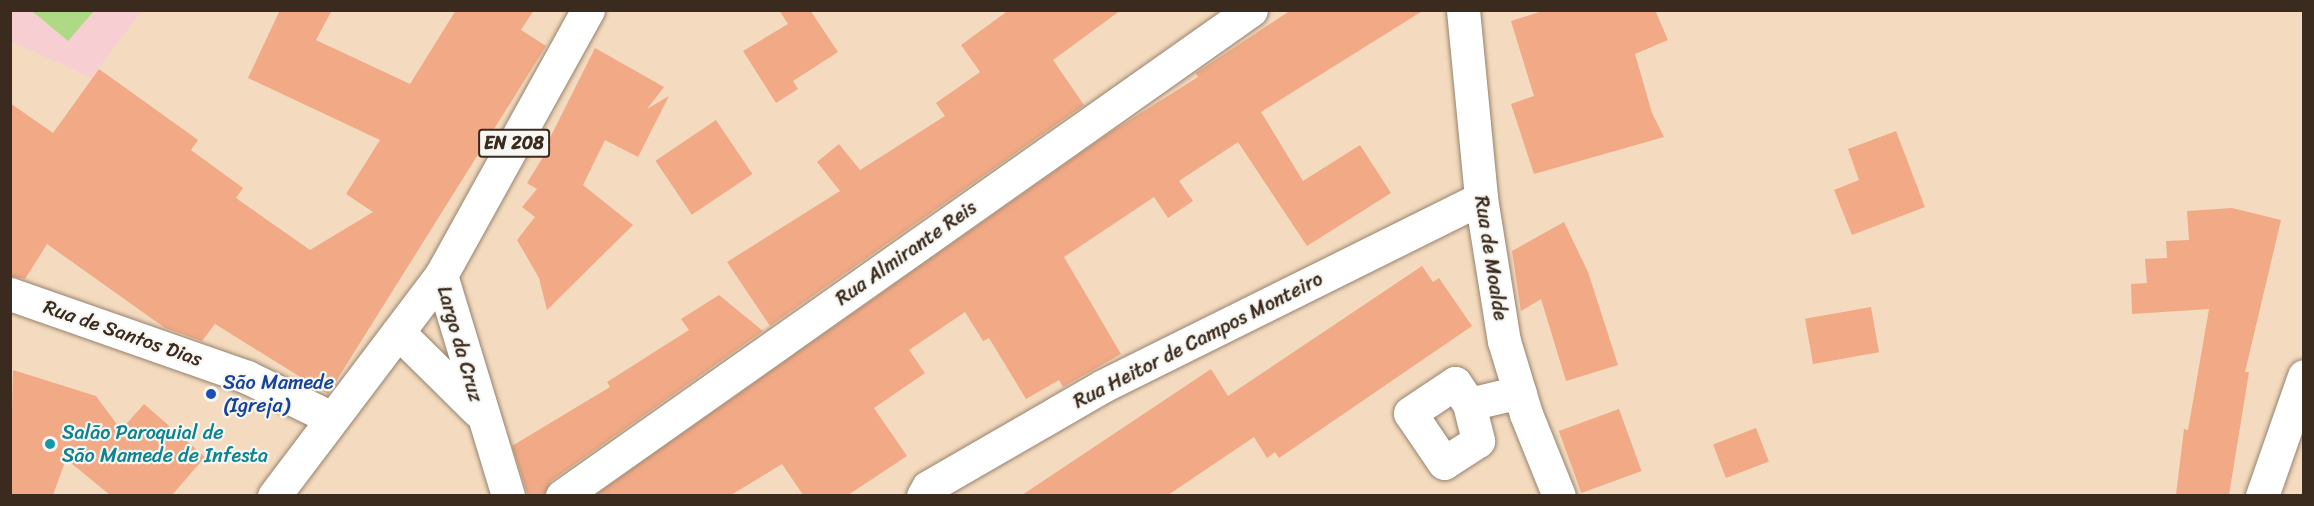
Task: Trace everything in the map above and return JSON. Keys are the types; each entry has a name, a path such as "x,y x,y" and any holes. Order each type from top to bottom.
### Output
{"street":[{"name":"EN 208","path":"274,495 441,275 588,10"},
{"name":"Rua Almirante Reis","path":"561,495 1251,10"},
{"name":"Rua de Moalde","path":"1462,10 1481,198 1504,341 1520,392 1559,495"},
{"name":"Rua Heitor de Campos Monteiro","path":"923,495 928,486 1103,386 1481,198"},
{"name":"Largo da Cruz","path":"441,275 480,412 508,495"},
{"name":"Rua de Santos Dias","path":"10,294 248,377 332,418"},
{"name":"Largo da Cruz","path":"398,332 480,412"},
{"path":"2262,495 2304,376"},
{"path":"1469,404 1520,392"}],"shaded area":[{"path":"11,11 142,11 91,78 11,41"}],"green space":[{"path":"32,11 94,11 68,41"}],"building":[{"path":"280,10 332,10 316,40 410,84 456,10 534,10 521,30 546,46 328,394 215,324 202,341 165,328 47,244 25,279 10,276 10,103 53,133 99,69 198,140 191,150 243,188 236,198 310,250 373,212 346,194 380,140 248,78"},
{"path":"779,10 810,10 838,52 793,81 798,89 776,103 743,51 788,24"},
{"path":"1009,10 1121,10 1053,60 1084,105 770,326 727,262 840,191 817,162 839,144 860,170 945,116 936,103 980,72 961,45"},
{"path":"1291,10 1424,10 1261,112 1303,181 1360,145 1391,193 1307,246 1238,142 1179,181 1193,201 1168,218 1154,197 1064,257 1121,354 1063,387 1059,380 1026,399 989,338 983,341 965,312 909,350 925,373 874,408 907,456 848,495 803,495 782,464 731,495 595,495 1106,135 1198,77 1196,73"},
{"path":"1546,10 1655,10 1668,40 1635,54 1652,113 1664,137 1534,174 1511,104 1534,96 1511,21"},
{"path":"595,48 664,87 647,109 669,96 638,157 605,140 583,185 633,225 547,310 539,278 517,240 535,217 522,207 537,189 527,183 551,144 548,142"},
{"path":"716,120 752,174 692,215 655,161"},
{"path":"1896,131 1925,207 1852,235 1834,190 1859,180 1848,149"},
{"path":"2232,208 2281,220 2245,372 2249,372 2229,495 2176,495 2184,429 2188,430 2209,309 2132,314 2131,284 2147,283 2145,259 2167,258 2166,241 2189,240 2187,211"},
{"path":"1564,222 1588,272 1618,365 1566,381 1541,299 1521,311 1512,251"},
{"path":"1422,266 1433,282 1439,278 1472,326 1279,458 1275,452 1267,458 1254,437 1168,495 1022,495 1211,369 1228,396"},
{"path":"719,295 763,331 551,481 544,495 528,495 512,446 610,387 607,382 689,330 681,319"},
{"path":"1871,307 1879,352 1813,364 1805,319"},
{"path":"13,370 96,396 121,430 144,404 205,457 172,495 110,495 66,459 53,495 10,495"},
{"path":"1619,409 1642,471 1581,493 1559,431"},
{"path":"1756,428 1769,462 1726,478 1713,444"}],"place":[{"name":"São Mamede (Igreja)","path":"211,394"},
{"name":"Salão Paroquial de São Mamede de Infesta","path":"50,444"}]}
